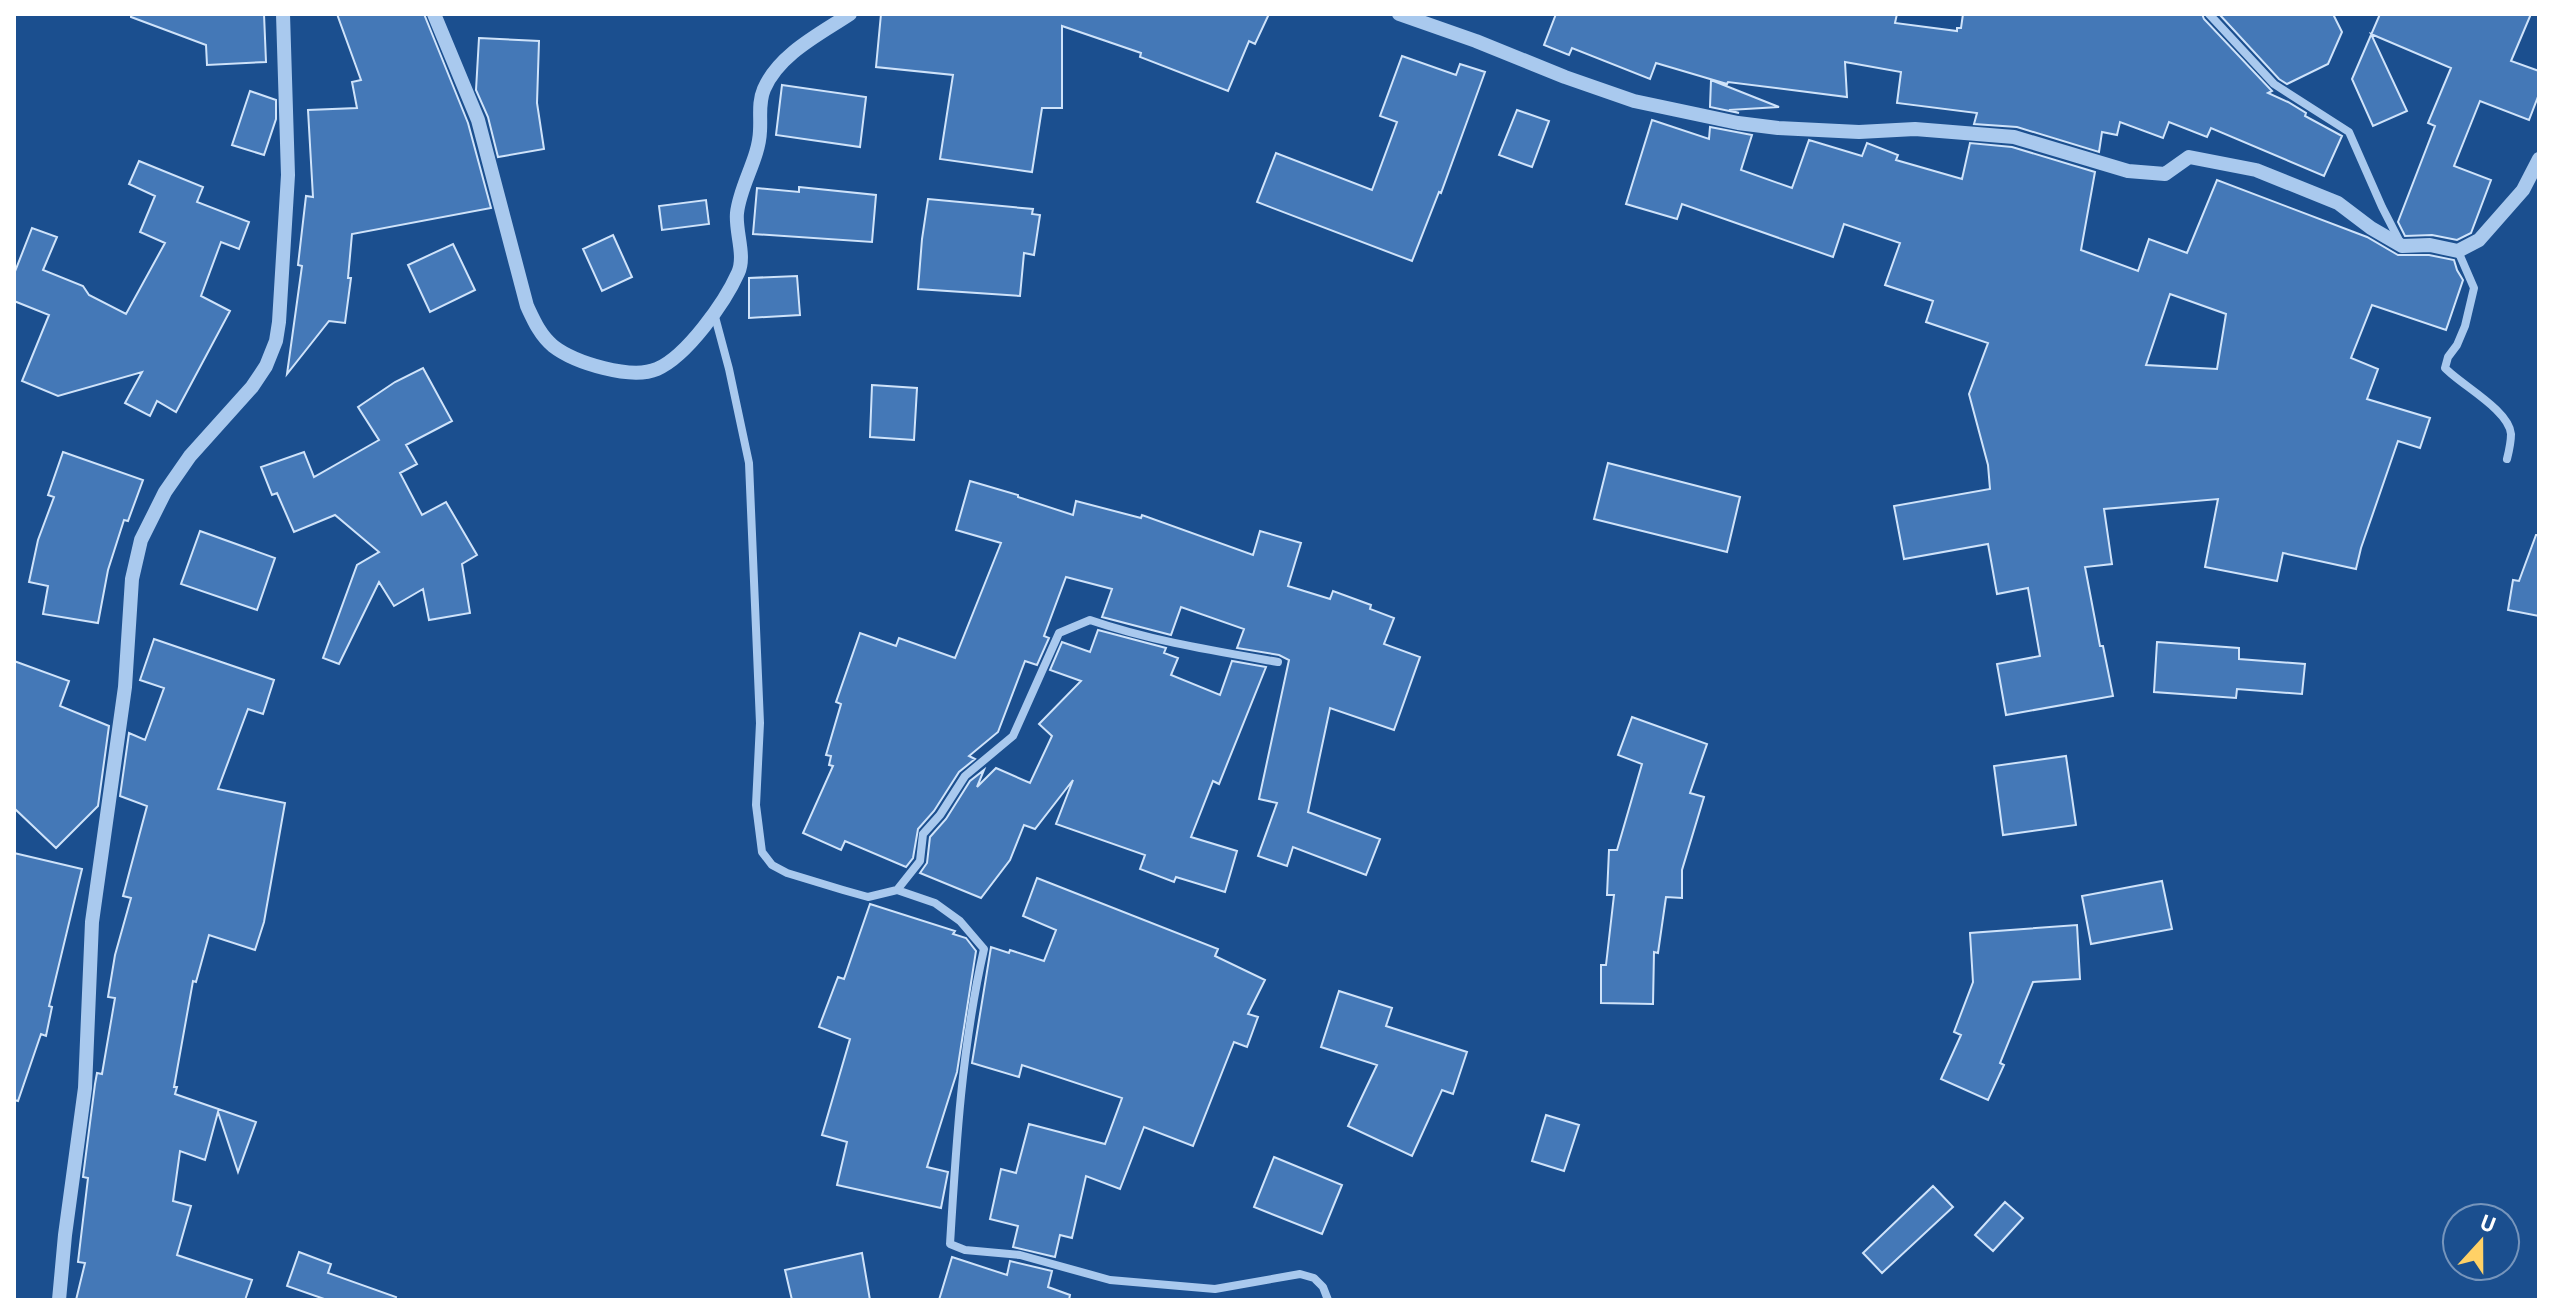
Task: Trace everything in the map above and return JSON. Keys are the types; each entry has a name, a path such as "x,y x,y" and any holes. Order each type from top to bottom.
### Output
{"street":[{"path":"59,1300 85,1088 92,922 123,701 132,579 141,540 165,492 190,456 252,387 266,366 276,341 288,175 283,14"},
{"path":"434,14 478,120 527,306 537,328 554,347 583,361 611,370 639,374 673,359 714,312 740,269 737,212 760,134 759,107 764,88 791,55 850,14"},
{"path":"1399,14 1634,101 1738,123 1859,132 1915,129 2014,137 2128,171 2165,174 2189,157 2256,170 2338,203 2402,246 2430,245 2458,251 2479,240 2523,190 2539,159"},
{"path":"2209,14 2274,84 2349,132 2402,246"},
{"path":"2458,251 2474,288 2465,326 2445,368 2500,414 2509,427 2511,435 2507,459"},
{"path":"714,312 749,463 760,723 756,805 762,852 772,865 787,873 843,890 868,897 897,890 935,903 960,921 984,949 973,999 957,1126 950,1244 965,1250 1020,1255 1110,1280 1215,1289 1300,1274 1314,1278 1323,1287 1328,1300"},
{"path":"897,890 920,861 923,834 940,815 965,776 1013,736 1059,633 1090,620 1178,644 1278,662"}],"building":[{"path":"131,14 264,14 266,62 207,65 206,45 131,17"},
{"path":"337,14 424,14 468,123 491,208 352,234 348,278 351,278 345,323 329,321 287,374 302,266 298,265 306,196 313,197 308,110 357,108 352,82 361,80"},
{"path":"881,14 1269,14 1255,44 1249,41 1228,91 1140,57 1141,53 1062,26 1062,108 1042,108 1032,172 940,159 953,75 876,67"},
{"path":"1556,14 1897,14 1895,23 1957,31 1961,28 1963,14 2202,14 2272,91 2268,93 2342,136 2324,176 2211,128 2207,137 2169,122 2163,138 2120,122 2117,135 2102,132 2099,152 2017,127 1974,124 1977,113 1897,103 1901,72 1845,62 1847,97 1727,84 1656,63 1650,79 1572,48 1569,55 1544,45"},
{"path":"2219,14 2333,14 2342,32 2328,64 2287,84"},
{"path":"2380,14 2531,14 2511,61 2539,71 2539,94 2529,120 2480,101 2454,166 2491,180 2471,233 2457,240 2432,235 2405,236 2398,222 2435,126 2428,123 2451,68 2371,34"},
{"path":"2371,34 2407,111 2373,126 2352,79"},
{"path":"479,38 539,41 537,103 544,149 498,157 488,117 476,90"},
{"path":"1402,56 1456,75 1460,64 1485,72 1441,193 1412,261 1257,202 1276,153 1372,190 1397,122 1380,116"},
{"path":"1711,80 1779,107 1729,110 1739,113 1710,107"},
{"path":"782,85 866,97 860,147 776,135"},
{"path":"250,91 276,100 276,119 264,155 232,145"},
{"path":"1517,110 1549,121 1532,167 1499,155"},
{"path":"1652,120 1709,139 1710,127 1752,135 1741,170 1792,188 1809,140 1862,156 1867,143 1898,155 1896,160 1962,179 1970,143 2012,147 2095,172 2081,250 2138,271 2149,239 2187,253 2217,180 2367,237 2398,255 2429,255 2454,260 2463,280 2446,330 2372,305 2351,358 2378,369 2367,399 2430,418 2420,448 2398,441 2356,569 2283,553 2277,581 2205,567 2218,499 2104,509 2112,564 2085,567 2113,696 2006,715 1997,664 2040,656 2028,588 1997,594 1988,544 1904,559 1894,506 1990,489 1988,465 1969,394 1988,343 1926,322 1933,301 1885,285 1900,243 1844,224 1833,257 1682,204 1677,219 1626,204","holes":["2170,294 2226,314 2217,369 2146,365"]},
{"path":"139,161 203,187 197,202 249,222 239,249 221,242 201,296 230,311 176,412 157,401 150,416 125,403 142,372 58,396 22,381 49,315 14,301 14,274 32,228 57,237 43,270 83,286 89,295 126,314 165,243 140,232 155,196 129,184"},
{"path":"799,187 876,195 872,242 753,234 757,188 799,192"},
{"path":"928,199 1033,209 1032,214 1040,215 1034,255 1024,253 1020,296 918,289"},
{"path":"706,200 709,224 662,230 659,206"},
{"path":"613,235 632,277 602,291 583,249"},
{"path":"453,244 475,290 430,312 408,265"},
{"path":"797,276 800,315 749,318 749,278"},
{"path":"423,368 452,421 406,445 417,464 400,473 422,515 446,502 477,555 462,564 470,613 429,620 423,589 394,606 379,582 339,664 323,658 357,565 379,552 335,515 294,532 277,493 272,495 261,467 304,452 314,477 379,440 358,407 395,382"},
{"path":"872,385 917,388 914,440 870,437"},
{"path":"63,452 143,480 128,521 124,520 108,570 98,623 43,614 48,586 29,582 38,540 54,497 48,495"},
{"path":"1608,463 1740,497 1727,552 1594,519"},
{"path":"970,481 1073,515 1076,501 1141,518 1142,515 1253,555 1260,531 1301,543 1288,586 1330,599 1333,591 1371,605 1370,609 1394,618 1384,644 1420,657 1394,730 1330,708 1308,812 1380,839 1366,875 1293,847 1287,866 1258,856 1277,803 1259,799 1289,660 1279,655 1237,648 1244,629 1181,607 1171,635 1102,617 1112,589 1066,577 1044,636 1049,638 1037,665 1025,661 998,732 969,756 975,759 959,772 934,811 918,829 913,858 906,867 845,841 841,850 803,833 833,766 829,765 831,756 826,755 841,704 836,702 860,633 896,646 899,638 955,658 1001,543 956,530"},
{"path":"200,531 275,558 257,610 181,584"},
{"path":"2536,535 2539,535 2539,616 2508,610 2513,580 2519,581"},
{"path":"1098,630 1166,648 1164,653 1178,658 1171,675 1220,695 1232,661 1266,667 1219,784 1213,781 1191,837 1237,851 1225,892 1176,877 1174,882 1140,869 1145,855 1056,824 1073,780 1035,829 1024,825 1010,860 981,898 920,873 927,863 930,837 946,819 970,781 984,770 977,787 996,768 1030,783 1052,736 1039,724 1081,681 1050,670 1062,642 1090,652"},
{"path":"154,639 274,680 263,714 248,709 218,789 285,803 264,922 255,950 209,935 196,982 193,981 174,1087 177,1087 175,1094 256,1122 238,1172 218,1112 205,1160 180,1151 173,1201 191,1206 177,1255 252,1280 245,1300 76,1300 85,1263 78,1262 88,1178 83,1177 95,1084 97,1073 102,1074 115,998 108,997 115,955 131,898 123,896 147,806 120,796 129,733 145,740 164,688 140,680"},
{"path":"2157,642 2239,648 2239,659 2305,664 2302,694 2237,689 2236,698 2154,692"},
{"path":"14,661 69,681 60,706 109,726 98,806 56,848 14,808"},
{"path":"1632,717 1707,744 1690,793 1704,797 1682,870 1682,898 1666,897 1658,953 1654,952 1653,1004 1601,1003 1601,965 1606,965 1614,895 1607,895 1609,850 1617,850 1642,764 1618,755"},
{"path":"2066,756 2076,825 2003,835 1994,766"},
{"path":"14,853 82,869 49,1006 52,1007 46,1036 41,1034 18,1101 14,1100"},
{"path":"1037,878 1218,949 1215,956 1265,980 1248,1014 1258,1017 1247,1047 1234,1042 1193,1146 1144,1127 1120,1189 1086,1176 1072,1238 1060,1235 1055,1257 1013,1247 1018,1226 990,1219 1001,1169 1016,1173 1029,1124 1105,1144 1122,1098 1022,1065 1019,1077 972,1063 991,947 1044,961 1056,930 1023,916"},
{"path":"2162,881 2172,929 2091,944 2082,896"},
{"path":"870,904 955,931 953,934 966,938 976,951 957,1072 927,1167 948,1172 941,1208 837,1185 847,1142 822,1135 850,1039 819,1027 838,977 844,979"},
{"path":"2077,925 2080,979 2033,982 2000,1063 2004,1065 1988,1100 1941,1079 1961,1035 1954,1032 1973,982 1970,933"},
{"path":"1339,991 1392,1008 1386,1026 1467,1052 1453,1094 1442,1090 1412,1156 1348,1126 1377,1065 1321,1047"},
{"path":"1546,1115 1579,1125 1564,1171 1532,1161"},
{"path":"1274,1157 1342,1185 1322,1234 1254,1207"},
{"path":"1933,1186 1953,1207 1882,1273 1863,1253"},
{"path":"2005,1202 2023,1218 1993,1251 1975,1235"},
{"path":"299,1252 331,1264 328,1273 396,1297 395,1300 327,1300 287,1286"},
{"path":"862,1253 870,1300 792,1300 785,1270"},
{"path":"952,1257 1007,1275 1010,1261 1052,1271 1048,1287 1070,1295 1069,1300 939,1300"}]}
